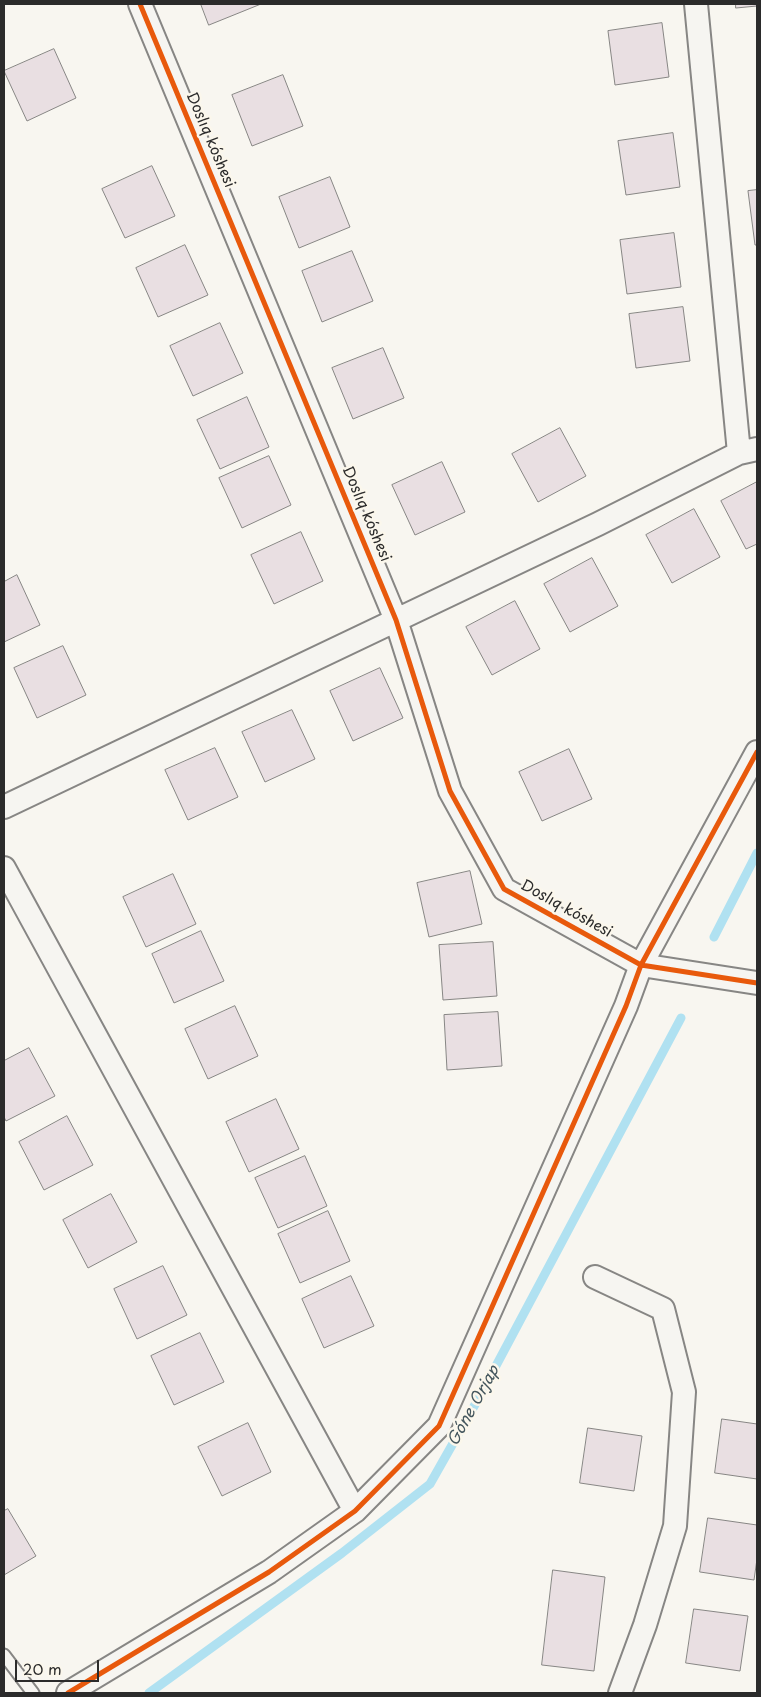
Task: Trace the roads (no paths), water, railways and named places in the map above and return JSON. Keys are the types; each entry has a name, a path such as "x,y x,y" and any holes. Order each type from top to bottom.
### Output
{"street":[{"name":"Doslıq kóshesi","path":"140,4 396,620 450,791 504,888 641,965"},
{"path":"4,807 748,451 696,4"},
{"path":"68,1693 269,1572 355,1511 440,1426 622,1015 641,965 757,752"},
{"path":"4,868 355,1511"},
{"path":"641,965 757,983"},
{"path":"595,1277 663,1309 684,1392 674,1526 645,1625 620,1693"}],"lane":[{"path":"4,1655 33,1693"}],"waterway":[{"name":"Góne Orjap","path":"714,937 757,853"},
{"name":"Góne Orjap","path":"149,1693 342,1553 430,1484 481,1394 681,1018"}]}
